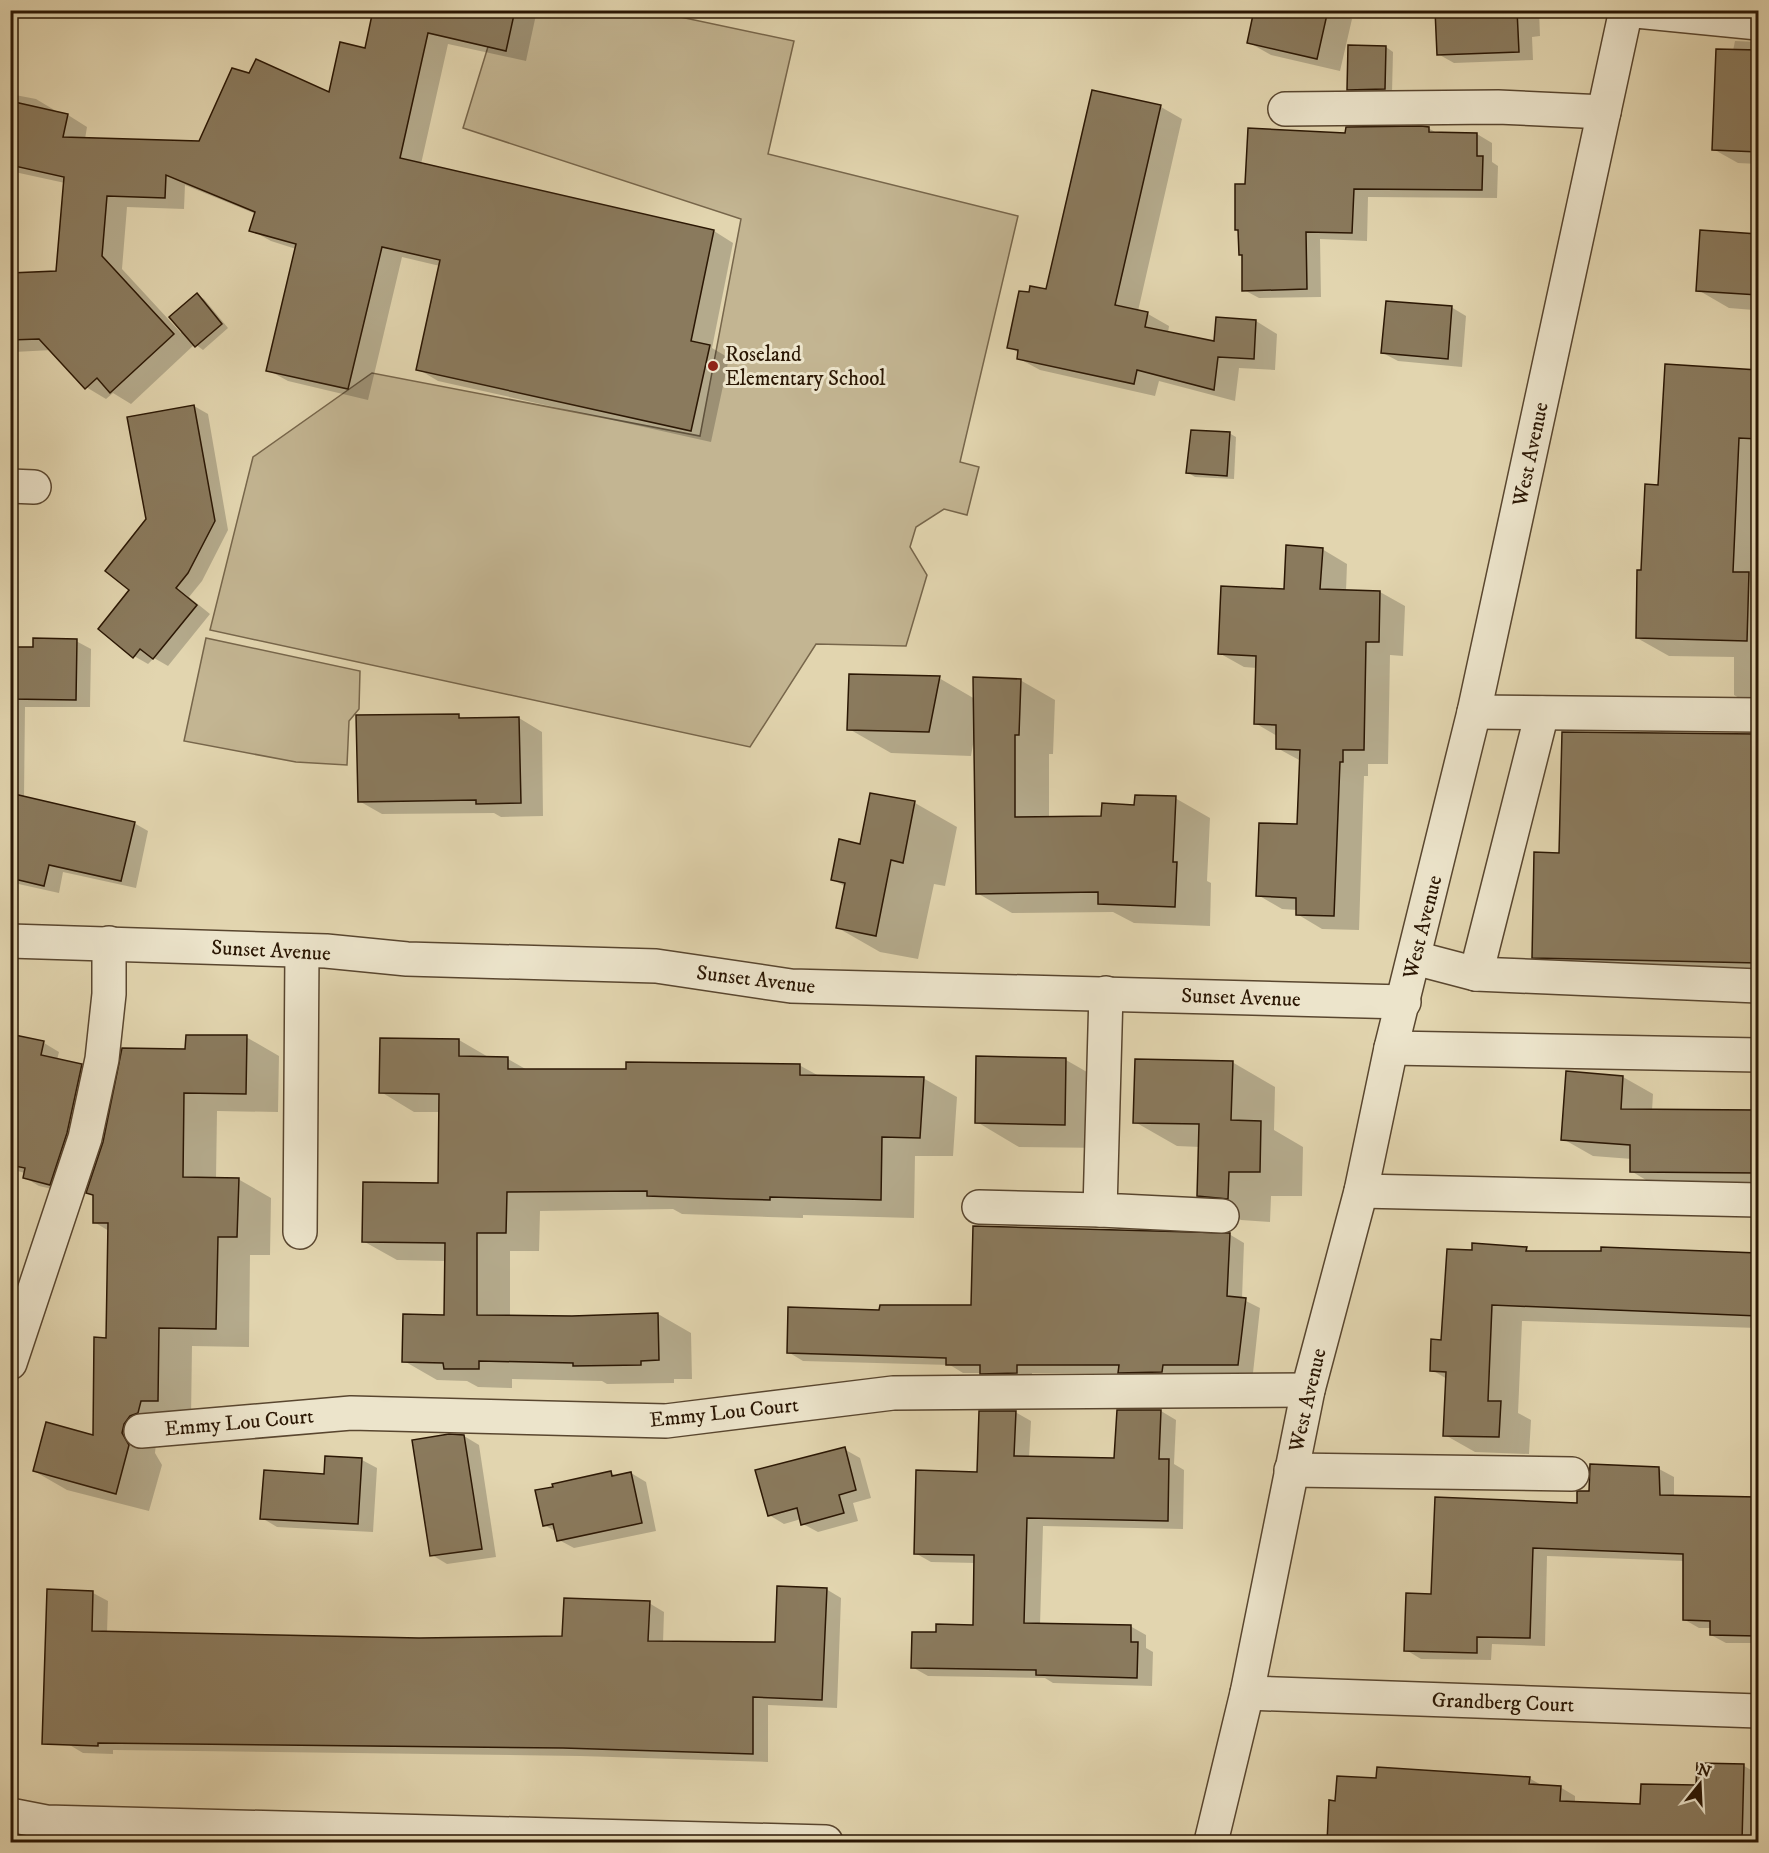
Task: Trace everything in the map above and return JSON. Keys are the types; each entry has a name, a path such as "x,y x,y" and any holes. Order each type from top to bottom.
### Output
{"street":[{"path":"1626,10 1758,22"},
{"name":"West Avenue","path":"1211,1842 1247,1693 1308,1390 1361,1191 1391,1048 1474,712 1626,10"},
{"path":"1285,109 1498,107 1604,112"},
{"path":"1474,712 1758,715"},
{"path":"1476,974 1542,712"},
{"name":"Sunset Avenue","path":"10,941 302,951 407,959 656,966 791,986 1404,1002"},
{"path":"10,1363 85,1138 102,1059 109,994 109,943"},
{"path":"300,1232 302,951"},
{"path":"1415,958 1476,974 1758,986"},
{"path":"1100,1210 1106,993"},
{"path":"1391,1048 1758,1055"},
{"path":"1361,1191 1758,1200"},
{"path":"979,1207 1222,1216"},
{"name":"Emmy Lou Court","path":"141,1431 351,1413 666,1421 893,1393 1308,1390"},
{"path":"1291,1470 1572,1474"},
{"name":"Grandberg Court","path":"1247,1693 1758,1711"},
{"path":"10,1815 46,1822 826,1842"}],"shaded area":[{"path":"499,11 652,11 794,41 768,154 1018,216 960,462 979,467 967,515 944,509 916,527 910,547 927,575 906,646 816,644 750,747 210,630 253,457 372,373 700,436 741,219 463,128"},
{"path":"206,638 360,671 359,709 349,721 347,765 296,762 184,741"}],"building":[{"path":"373,10 515,10 506,51 428,33 400,158 714,230 691,341 710,345 691,431 416,370 440,260 382,247 348,389 266,371 296,244 249,231 255,212 166,175 165,198 107,196 102,256 174,334 110,393 97,378 85,389 39,339 10,340 10,273 56,271 64,177 10,165 10,101 68,114 63,137 199,141 232,68 249,73 256,59 329,92 340,42 365,48"},
{"path":"1254,10 1328,10 1317,59 1247,43"},
{"path":"1435,10 1517,10 1519,52 1437,55"},
{"path":"1348,45 1386,46 1385,89 1347,90"},
{"path":"1716,49 1758,50 1758,152 1712,150"},
{"path":"1092,90 1161,105 1115,305 1148,312 1145,327 1214,341 1216,317 1256,320 1254,359 1218,357 1214,390 1137,370 1134,384 1017,359 1018,350 1007,348 1019,291 1029,292 1030,286 1046,289"},
{"path":"1346,127 1429,127 1429,132 1477,133 1477,156 1483,156 1482,190 1354,189 1352,233 1306,232 1307,289 1242,291 1242,255 1239,255 1238,230 1235,230 1235,184 1245,184 1248,128 1345,133"},
{"path":"1700,230 1758,234 1758,295 1696,291"},
{"path":"197,293 222,324 195,347 169,317"},
{"path":"1386,301 1452,306 1448,359 1381,353"},
{"path":"1665,364 1758,370 1758,439 1739,438 1733,572 1749,572 1747,641 1636,638 1637,570 1641,570 1645,484 1658,485"},
{"path":"194,405 215,521 188,573 176,588 197,605 153,659 140,649 133,658 98,629 129,590 105,571 146,519 127,417"},
{"path":"1191,430 1230,432 1227,476 1186,473"},
{"path":"1286,545 1323,548 1320,589 1380,591 1379,642 1366,642 1364,750 1343,750 1343,762 1340,762 1334,916 1296,915 1296,898 1256,896 1259,823 1297,824 1300,750 1276,749 1276,725 1254,724 1256,656 1218,654 1221,586 1284,589"},
{"path":"33,638 77,639 76,700 10,699 10,647 33,647"},
{"path":"849,674 940,676 929,732 847,730"},
{"path":"973,677 1021,679 1019,735 1015,735 1015,817 1101,816 1102,803 1134,805 1135,795 1176,796 1173,862 1177,862 1175,907 1098,904 1098,892 976,894"},
{"path":"459,714 459,718 519,717 521,803 476,804 476,800 358,802 356,715"},
{"path":"1562,732 1758,734 1758,963 1532,958 1534,852 1559,853"},
{"path":"10,793 135,822 121,881 49,865 44,886 10,878"},
{"path":"870,793 915,801 903,863 891,860 876,936 836,928 845,883 831,880 839,839 860,844"},
{"path":"10,1034 44,1041 41,1055 82,1064 67,1133 50,1185 23,1178 25,1168 10,1165"},
{"path":"186,1035 247,1035 246,1094 184,1093 183,1177 239,1178 237,1237 218,1237 216,1329 159,1328 158,1401 141,1401 138,1413 130,1416 124,1424 122,1433 129,1445 116,1494 33,1471 46,1422 93,1435 94,1337 106,1338 108,1223 93,1223 93,1195 86,1193 103,1142 122,1048 185,1049"},
{"path":"380,1038 459,1039 459,1056 508,1057 508,1069 626,1069 626,1062 800,1064 800,1075 924,1077 920,1138 882,1137 881,1200 770,1197 770,1200 647,1196 647,1191 507,1192 506,1233 477,1233 477,1315 572,1316 658,1313 659,1360 641,1361 641,1365 573,1366 573,1363 479,1361 479,1369 444,1369 443,1363 402,1362 403,1314 444,1315 445,1243 362,1242 363,1182 438,1183 439,1094 379,1093"},
{"path":"976,1056 1066,1058 1065,1125 975,1123"},
{"path":"1135,1059 1233,1061 1231,1120 1261,1121 1260,1172 1229,1172 1228,1199 1197,1196 1199,1124 1133,1123"},
{"path":"1566,1071 1623,1076 1621,1109 1758,1110 1758,1173 1630,1172 1630,1145 1561,1140"},
{"path":"973,1226 1230,1233 1227,1296 1246,1298 1238,1365 1163,1365 1162,1372 1118,1373 1119,1365 1017,1365 1017,1373 980,1374 980,1365 946,1365 946,1358 787,1353 788,1307 879,1310 880,1305 971,1305"},
{"path":"1472,1243 1527,1247 1526,1251 1601,1251 1601,1247 1758,1253 1758,1316 1492,1305 1488,1401 1501,1401 1499,1437 1443,1436 1446,1372 1430,1371 1431,1339 1441,1340 1447,1249 1472,1250"},
{"path":"1117,1410 1161,1410 1159,1459 1169,1459 1168,1521 1027,1518 1024,1623 1131,1625 1131,1642 1138,1642 1137,1678 1036,1675 1036,1670 911,1668 912,1632 936,1632 936,1624 973,1625 974,1555 914,1554 916,1470 977,1472 979,1411 1016,1411 1014,1456 1114,1458"},
{"path":"449,1434 464,1435 482,1549 430,1556 412,1440"},
{"path":"845,1447 856,1490 839,1495 844,1513 801,1525 797,1508 768,1516 755,1470"},
{"path":"325,1456 362,1458 358,1524 260,1519 264,1470 324,1474"},
{"path":"1590,1464 1659,1467 1660,1495 1757,1497 1757,1636 1710,1635 1710,1621 1683,1620 1683,1554 1533,1548 1530,1638 1477,1637 1477,1653 1404,1651 1406,1593 1431,1594 1435,1497 1577,1503 1577,1491 1589,1491"},
{"path":"611,1471 612,1476 631,1472 642,1523 557,1541 553,1524 543,1526 535,1490"},
{"path":"777,1586 827,1588 822,1700 753,1697 753,1754 563,1748 42,1744 47,1589 93,1591 92,1631 419,1638 562,1636 564,1598 650,1601 648,1641 775,1642"},
{"path":"1697,1763 1744,1764 1742,1842 1327,1842 1329,1800 1335,1801 1337,1776 1376,1778 1377,1767 1530,1777 1529,1784 1561,1786 1560,1801 1640,1804 1641,1784 1696,1785"}],"place":[{"name":"Roseland Elementary School","path":"713,366"}]}
